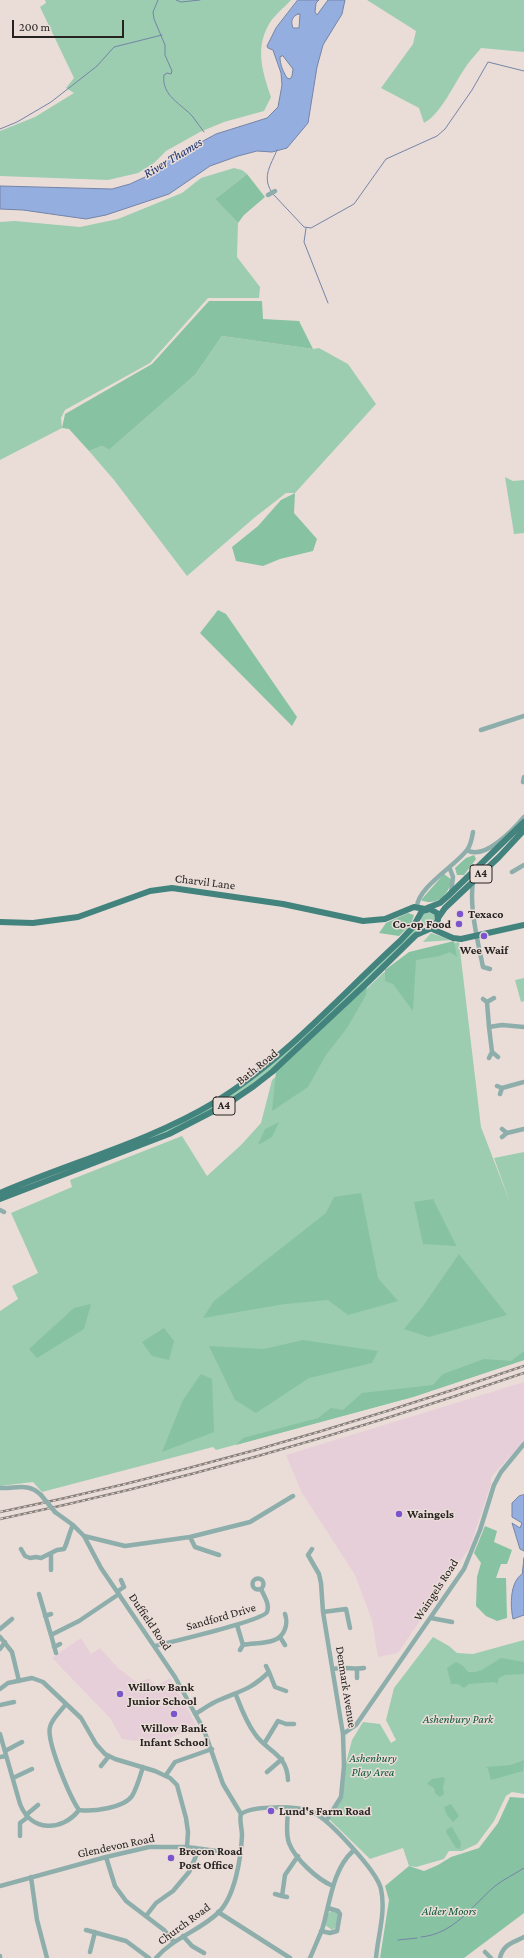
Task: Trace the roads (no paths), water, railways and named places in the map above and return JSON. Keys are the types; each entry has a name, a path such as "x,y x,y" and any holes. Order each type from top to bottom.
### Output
{"main road":[{"name":"A4","path":"426,909 440,903 524,822"},
{"name":"A4","path":"438,919 445,908 524,830"},
{"name":"Charvil Lane","path":"0,922 32,923 78,917 150,891 172,888 283,904 363,921 385,920 408,909 417,907 426,909"},
{"path":"408,909 418,918 422,926 456,938 476,937 524,925"},
{"path":"426,909 434,911 445,934"},
{"name":"Bath Road","path":"0,1193 168,1127 225,1096 262,1068 291,1043 405,937 426,909"},
{"name":"Bath Road","path":"0,1199 169,1134 229,1103 272,1072 364,986 416,934 434,926 438,919"}],"street":[{"path":"268,195 275,191"},
{"path":"481,730 524,716"},
{"path":"523,782 524,777"},
{"path":"467,850 476,853 492,848 524,817"},
{"path":"417,907 417,900 422,893 450,869 467,850 473,832"},
{"path":"512,872 524,865"},
{"path":"450,869 453,877 451,893"},
{"path":"473,882 472,890 476,937 483,967"},
{"path":"477,967 490,969"},
{"path":"489,1058 492,1052 485,1000 494,998"},
{"path":"489,1027 502,1025 524,1027"},
{"path":"492,1052 498,1057"},
{"path":"500,1094 500,1087 524,1082"},
{"path":"502,1129 507,1133"},
{"path":"502,1138 507,1133 524,1130"},
{"name":"Waingels Road","path":"343,1734 356,1725 464,1569 480,1530 494,1485 501,1472 524,1444"},
{"name":"Duffield Road","path":"0,1488 27,1486 37,1491 55,1512 73,1525 84,1536 101,1568 155,1646 195,1714 212,1749 223,1784 241,1814"},
{"path":"84,1536 125,1546 190,1537 250,1522 293,1496"},
{"path":"280,1497 282,1502"},
{"path":"21,1549 25,1556 30,1558 36,1556 41,1558 57,1550 64,1549 68,1542 69,1532 73,1525"},
{"path":"190,1537 195,1547 219,1555"},
{"path":"302,1558 308,1555 312,1549"},
{"path":"51,1554 51,1570"},
{"name":"Denmark Avenue","path":"308,1555 319,1574 323,1612 343,1734 344,1766 341,1797 326,1821"},
{"path":"51,1634 79,1621 118,1593 124,1587 121,1580"},
{"name":"Sandford Drive","path":"155,1646 265,1615 268,1610 267,1603 260,1589"},
{"path":"39,1594 56,1653"},
{"path":"35,1602 41,1600"},
{"path":"323,1612 345,1607 350,1628"},
{"path":"45,1616 51,1614"},
{"path":"243,1645 266,1642 280,1637 287,1620 285,1614"},
{"path":"431,1618 452,1622"},
{"path":"0,1629 12,1619"},
{"path":"237,1624 243,1645 240,1650"},
{"path":"0,1637 12,1652 19,1681"},
{"path":"280,1637 285,1644"},
{"path":"0,1649 5,1642"},
{"path":"54,1647 60,1644"},
{"path":"266,1666 275,1687 286,1691"},
{"path":"333,1669 349,1667 357,1670 364,1668"},
{"path":"357,1670 357,1678"},
{"path":"195,1714 217,1701 236,1695 256,1684 269,1672"},
{"path":"0,1689 8,1684 32,1678 44,1682 81,1718 96,1744 109,1756 166,1775 176,1785 186,1818 188,1832 187,1847"},
{"path":"236,1695 254,1734 282,1759 288,1772 288,1780"},
{"path":"0,1705 14,1702"},
{"path":"66,1704 51,1724 51,1739 62,1779 72,1800 79,1810 89,1812 124,1804 132,1796 143,1767"},
{"path":"264,1744 276,1720 286,1724 294,1724"},
{"path":"0,1735 20,1804 27,1816 34,1822 53,1826 72,1820 79,1810"},
{"path":"0,1757 22,1742"},
{"path":"166,1775 175,1762 212,1749"},
{"path":"101,1766 109,1756"},
{"path":"267,1772 282,1759"},
{"path":"12,1778 32,1769"},
{"path":"20,1836 20,1823 38,1805"},
{"path":"288,1808 287,1833 289,1844 322,1882 334,1886"},
{"path":"241,1814 246,1811 258,1809 288,1808 307,1810 326,1821 366,1864 381,1888 383,1916 376,1958"},
{"name":"Church Road","path":"156,1958 174,1942 218,1912 228,1900 236,1876 242,1836 241,1814"},
{"name":"Glendevon Road","path":"0,1886 106,1857 149,1847 187,1847 239,1854"},
{"path":"146,1916 156,1903 173,1891 184,1879 196,1856 196,1848"},
{"path":"310,1958 321,1930 334,1886 344,1860 353,1850"},
{"path":"276,1894 284,1896 285,1875 298,1856"},
{"path":"106,1857 115,1886 126,1901 164,1930 174,1942"},
{"path":"31,1877 37,1920 47,1958"},
{"path":"321,1930 330,1933 337,1931 340,1914 338,1911 328,1908"},
{"path":"218,1912 290,1958"},
{"path":"86,1930 126,1941 149,1958"},
{"path":"90,1952 95,1932"},
{"path":"183,1936 201,1954"},
{"path":"500,1958 507,1945 524,1937"},
{"path":"485,1952 490,1958"}],"water":[{"name":"River Thames","path":"298,0 319,0 316,3 315,12 317,15 328,0 345,0 342,14 323,45 317,67 308,123 287,148 272,152 257,151 210,166 169,194 106,215 86,219 23,210 0,209 0,186 112,189 130,184 158,171 168,160 216,134 267,118 278,107 282,85 281,73 273,50 267,46 276,28","holes":["300,14 299,28 293,28 292,20","283,56 293,69 290,79 287,78 281,65 280,57"]},
{"path":"524,1495 524,1551 520,1549 512,1523 520,1528 522,1523 512,1517 512,1503 519,1496"},
{"path":"524,1558 524,1615 513,1619 511,1607 513,1588 515,1582 522,1574"}],"waterway":[{"path":"158,0 153,12 154,19 165,45 165,55 172,71 171,74 167,73 164,75 166,89 173,99 193,117 204,132"},
{"path":"176,0 181,2 200,0"},
{"path":"0,129 17,122 51,102 97,66 114,47 162,35"},
{"path":"273,194 304,227 311,228 354,204 386,159 437,136 445,129 472,90 488,62 524,71"},
{"path":"271,191 268,186 267,175 277,150"},
{"path":"306,228 304,242 328,303"},
{"path":"421,1937 433,1935 453,1925 495,1886 524,1868"},
{"path":"398,1940 417,1938"}],"railway":[{"path":"0,1512 66,1498 198,1466 264,1448 395,1409 524,1366"},
{"path":"0,1519 133,1489 265,1454 395,1416 524,1373"}],"place":[{"name":"Texaco","path":"460,914"},
{"name":"Co-op Food","path":"459,924"},
{"name":"Wee Waif","path":"484,936"},
{"name":"Waingels","path":"399,1514"},
{"name":"Willow Bank Junior School","path":"120,1694"},
{"name":"Willow Bank Infant School","path":"174,1714"},
{"name":"Lund's Farm Road","path":"271,1811"},
{"name":"Brecon Road Post Office","path":"171,1858"}],"park label":[{"name":"Ashenbury Park","path":"458,1719"},
{"name":"Ashenbury Play Area","path":"373,1765"},
{"name":"Alder Moors","path":"449,1911"}]}
